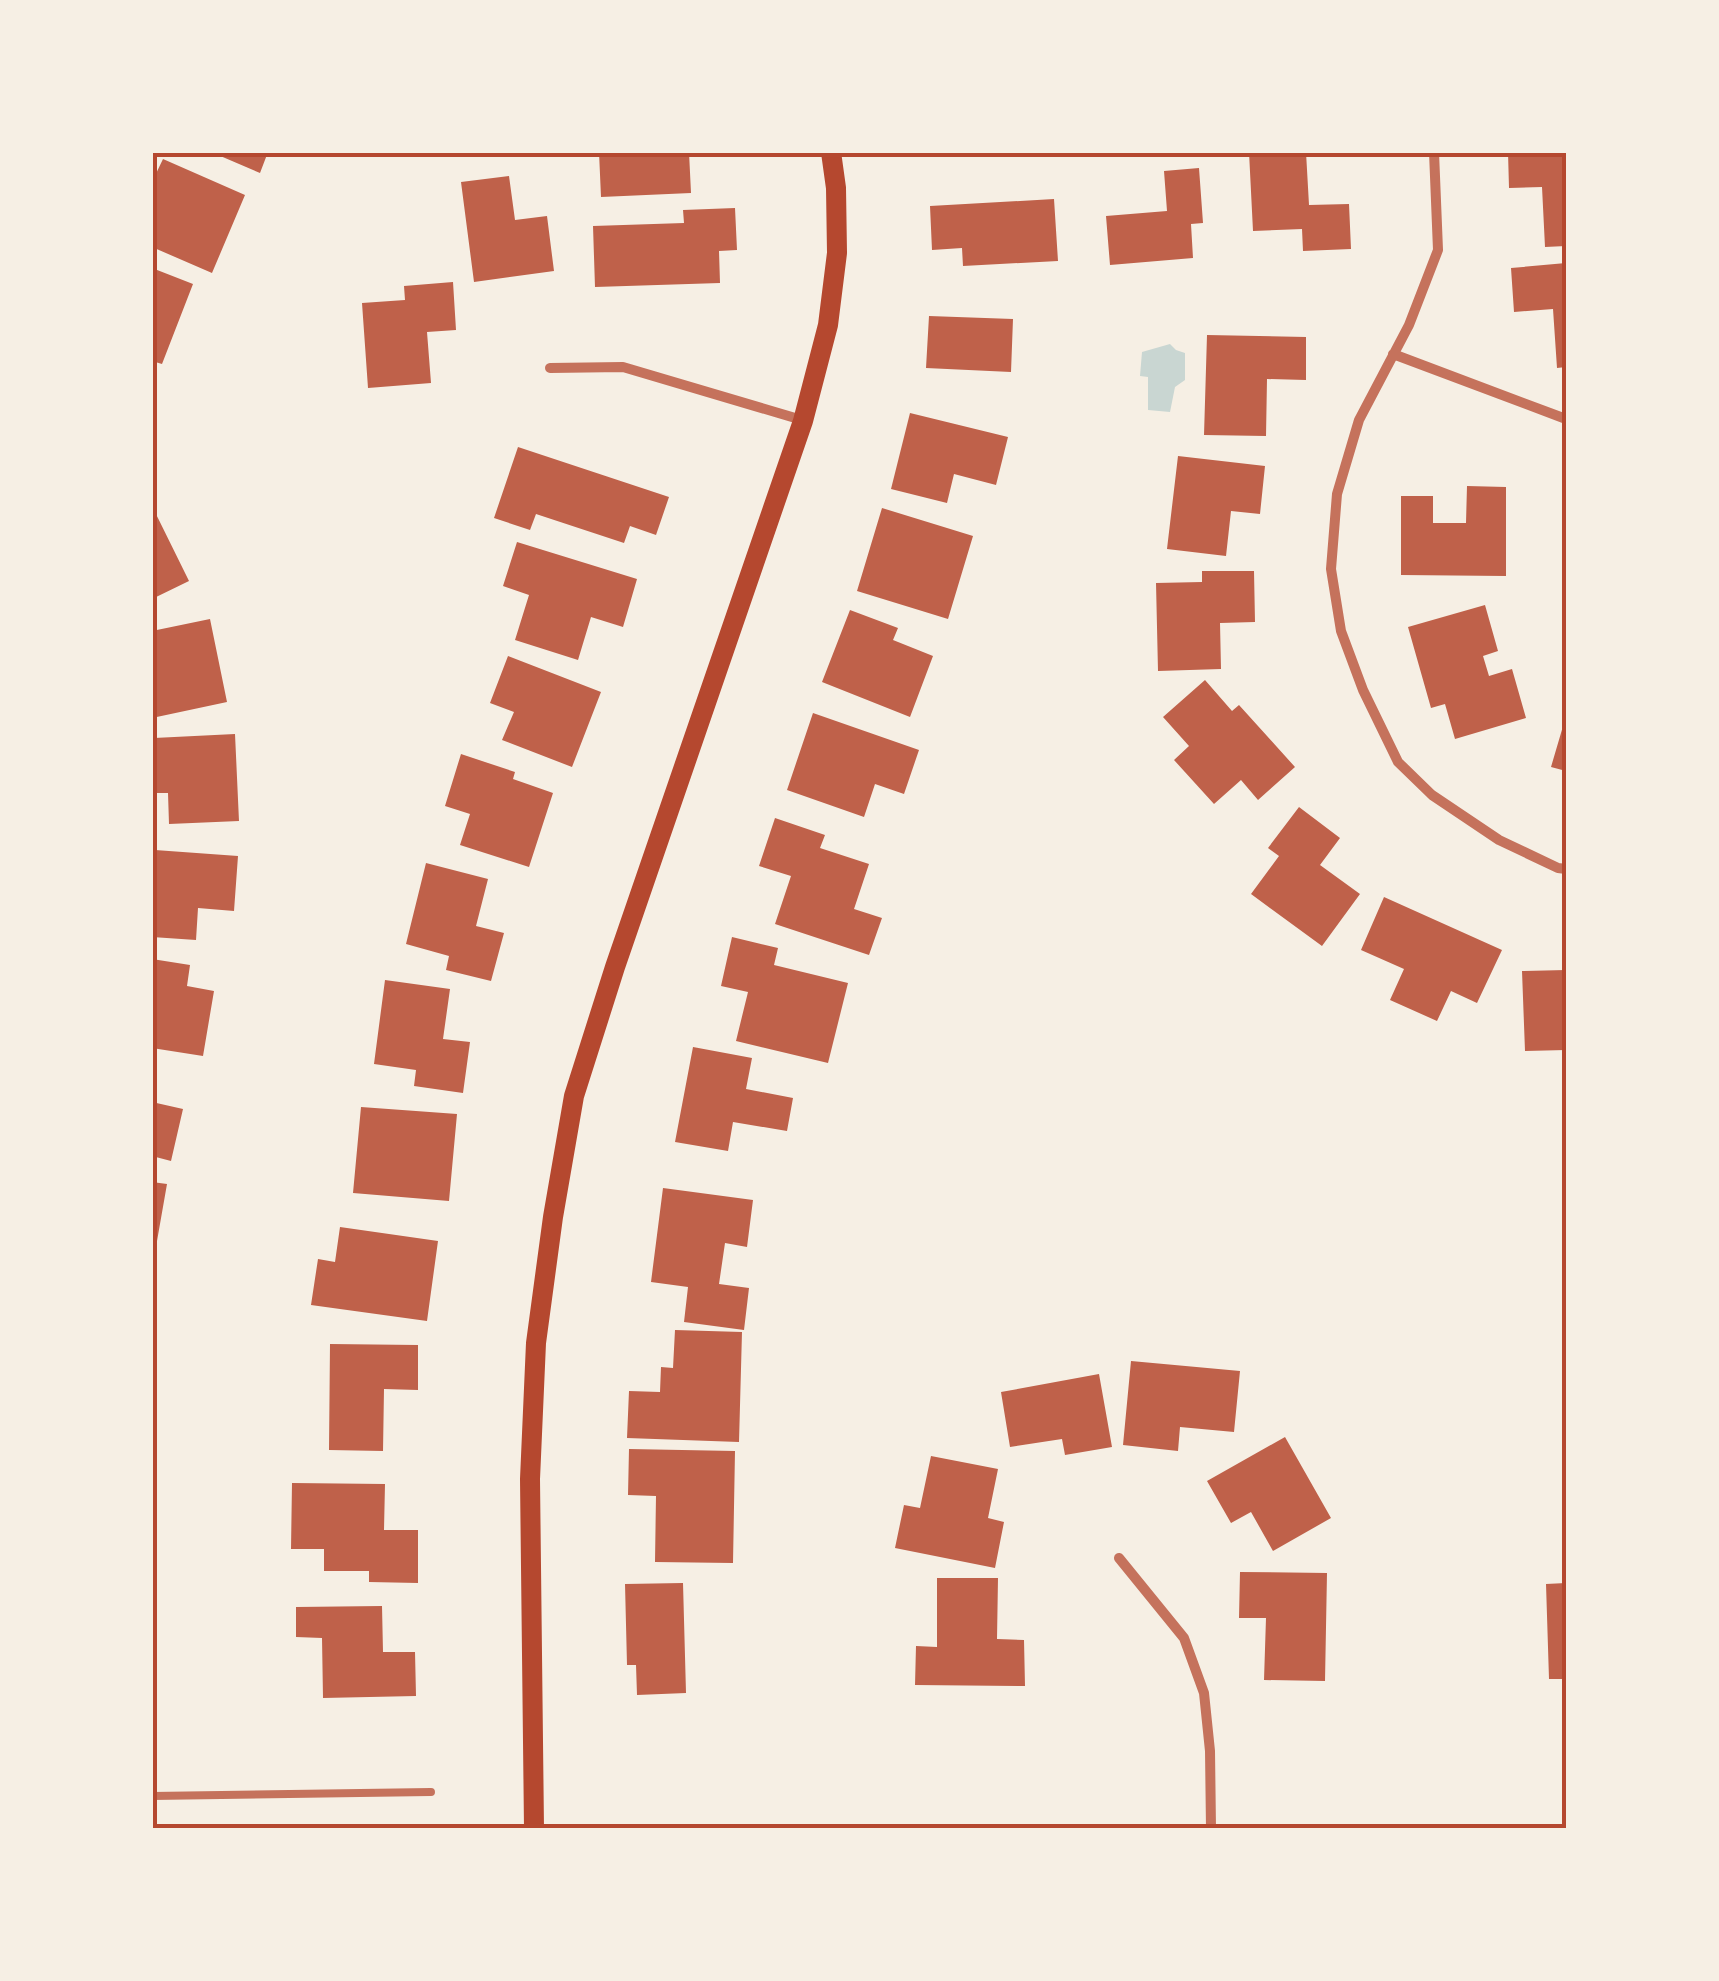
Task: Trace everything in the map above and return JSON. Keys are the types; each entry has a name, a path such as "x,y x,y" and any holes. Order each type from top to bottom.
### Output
{"main road":[{"path":"534,1828 530,1479 536,1343 574,1096 614,967 804,421 828,325 837,254 831,152"}],"street":[{"path":"1434,152 1438,250 1409,325 1360,420 1337,494 1331,569 1341,631 1363,690 1398,762 1432,795 1499,840 1566,869"},
{"path":"1393,354 1566,420"},
{"path":"550,368 623,368 804,421"},
{"path":"1119,1558 1184,1638 1204,1693 1210,1750 1211,1828"}],"lane":[{"path":"152,1796 431,1792"}],"shaded area":[{"path":"1170,344 1185,353 1185,380 1175,387 1170,412 1148,410 1148,377 1140,376 1142,352"}],"building":[{"path":"211,152 268,152 260,173"},
{"path":"599,152 689,152 691,193 601,197"},
{"path":"1249,152 1306,152 1309,205 1349,204 1351,249 1303,251 1302,229 1253,231"},
{"path":"1508,152 1566,152 1566,246 1545,247 1542,187 1509,188"},
{"path":"163,159 245,195 212,273 152,247 152,182"},
{"path":"1199,168 1203,223 1191,224 1193,258 1110,265 1106,216 1167,211 1164,171"},
{"path":"509,176 515,220 547,216 554,271 474,282 461,182"},
{"path":"1054,199 1058,261 963,266 962,248 932,250 930,206"},
{"path":"735,208 737,250 719,251 720,283 595,287 593,226 684,223 683,210"},
{"path":"1566,263 1566,367 1557,368 1553,309 1514,312 1511,268"},
{"path":"152,268 193,284 162,364 152,361"},
{"path":"453,282 456,330 427,332 431,383 368,388 362,303 405,300 404,286"},
{"path":"929,316 1013,319 1011,372 926,368"},
{"path":"1207,335 1306,337 1306,380 1267,379 1266,436 1204,435"},
{"path":"910,413 1008,437 996,485 954,474 947,503 891,489"},
{"path":"518,447 669,497 656,535 630,526 624,543 536,514 530,530 494,518"},
{"path":"1178,456 1265,466 1260,514 1231,511 1226,556 1167,549"},
{"path":"1467,486 1506,487 1506,576 1401,575 1401,496 1433,496 1433,523 1466,523"},
{"path":"152,506 189,581 152,599"},
{"path":"882,508 973,536 948,619 857,591"},
{"path":"517,542 637,579 623,627 591,617 578,660 515,640 529,595 503,586"},
{"path":"1202,571 1254,571 1255,622 1220,623 1221,669 1158,671 1156,583 1202,582"},
{"path":"1485,605 1498,651 1483,656 1489,676 1512,669 1526,718 1455,739 1445,704 1431,708 1408,627"},
{"path":"850,610 898,628 893,640 933,656 910,717 822,682"},
{"path":"210,619 227,702 152,718 152,631"},
{"path":"508,656 601,692 572,767 502,740 514,712 490,703"},
{"path":"1205,680 1232,711 1239,705 1295,767 1258,800 1241,780 1214,804 1174,760 1189,746 1163,717"},
{"path":"813,713 919,750 904,794 875,784 864,817 787,790"},
{"path":"1566,716 1566,771 1551,767"},
{"path":"235,734 239,821 169,824 168,793 157,793 154,738"},
{"path":"461,754 515,772 513,779 553,793 529,867 460,845 470,814 445,806"},
{"path":"1299,807 1340,838 1320,865 1360,894 1322,946 1251,894 1279,856 1268,848"},
{"path":"775,818 825,835 820,848 869,864 854,909 882,918 869,955 775,924 791,876 759,866"},
{"path":"155,850 238,856 234,911 198,908 196,940 152,937"},
{"path":"426,863 488,879 476,926 504,933 491,981 446,970 449,956 406,944"},
{"path":"1384,897 1502,950 1477,1003 1451,991 1437,1021 1390,1000 1404,969 1361,950"},
{"path":"732,937 778,948 774,965 848,983 828,1063 736,1041 748,992 721,986"},
{"path":"152,959 190,965 187,986 214,991 203,1056 152,1048"},
{"path":"1566,970 1566,1050 1525,1051 1522,971"},
{"path":"385,980 450,989 443,1039 470,1042 463,1093 414,1086 416,1070 374,1064"},
{"path":"693,1047 752,1058 746,1089 793,1098 787,1131 733,1122 728,1151 675,1142"},
{"path":"152,1102 183,1109 171,1161 152,1156"},
{"path":"361,1107 457,1114 449,1201 353,1193"},
{"path":"152,1182 167,1184 157,1241 152,1240"},
{"path":"663,1188 753,1200 747,1247 725,1243 719,1284 749,1288 744,1330 684,1322 688,1287 651,1282"},
{"path":"340,1227 438,1241 427,1321 311,1305 318,1259 335,1262"},
{"path":"675,1330 742,1332 739,1442 627,1438 629,1391 660,1392 661,1367 673,1368"},
{"path":"330,1344 418,1345 418,1390 384,1389 383,1451 329,1450"},
{"path":"1131,1361 1240,1371 1234,1432 1180,1427 1178,1451 1123,1445"},
{"path":"1099,1374 1112,1447 1065,1455 1062,1439 1010,1447 1001,1392"},
{"path":"1285,1437 1331,1518 1273,1551 1251,1512 1231,1523 1207,1481"},
{"path":"629,1449 735,1451 733,1563 655,1562 656,1496 628,1495"},
{"path":"931,1456 998,1469 988,1518 1004,1522 995,1568 895,1548 904,1505 920,1508"},
{"path":"292,1483 385,1484 384,1530 418,1530 418,1583 369,1582 369,1571 324,1571 324,1549 291,1549"},
{"path":"1240,1572 1327,1573 1325,1681 1264,1680 1266,1618 1239,1618"},
{"path":"937,1578 998,1578 997,1639 1024,1640 1025,1686 915,1685 916,1646 937,1647"},
{"path":"683,1583 686,1693 637,1695 636,1665 627,1665 625,1584"},
{"path":"1566,1583 1566,1679 1549,1679 1546,1584"},
{"path":"382,1606 383,1652 415,1652 416,1696 323,1698 322,1638 296,1637 296,1607"}]}
